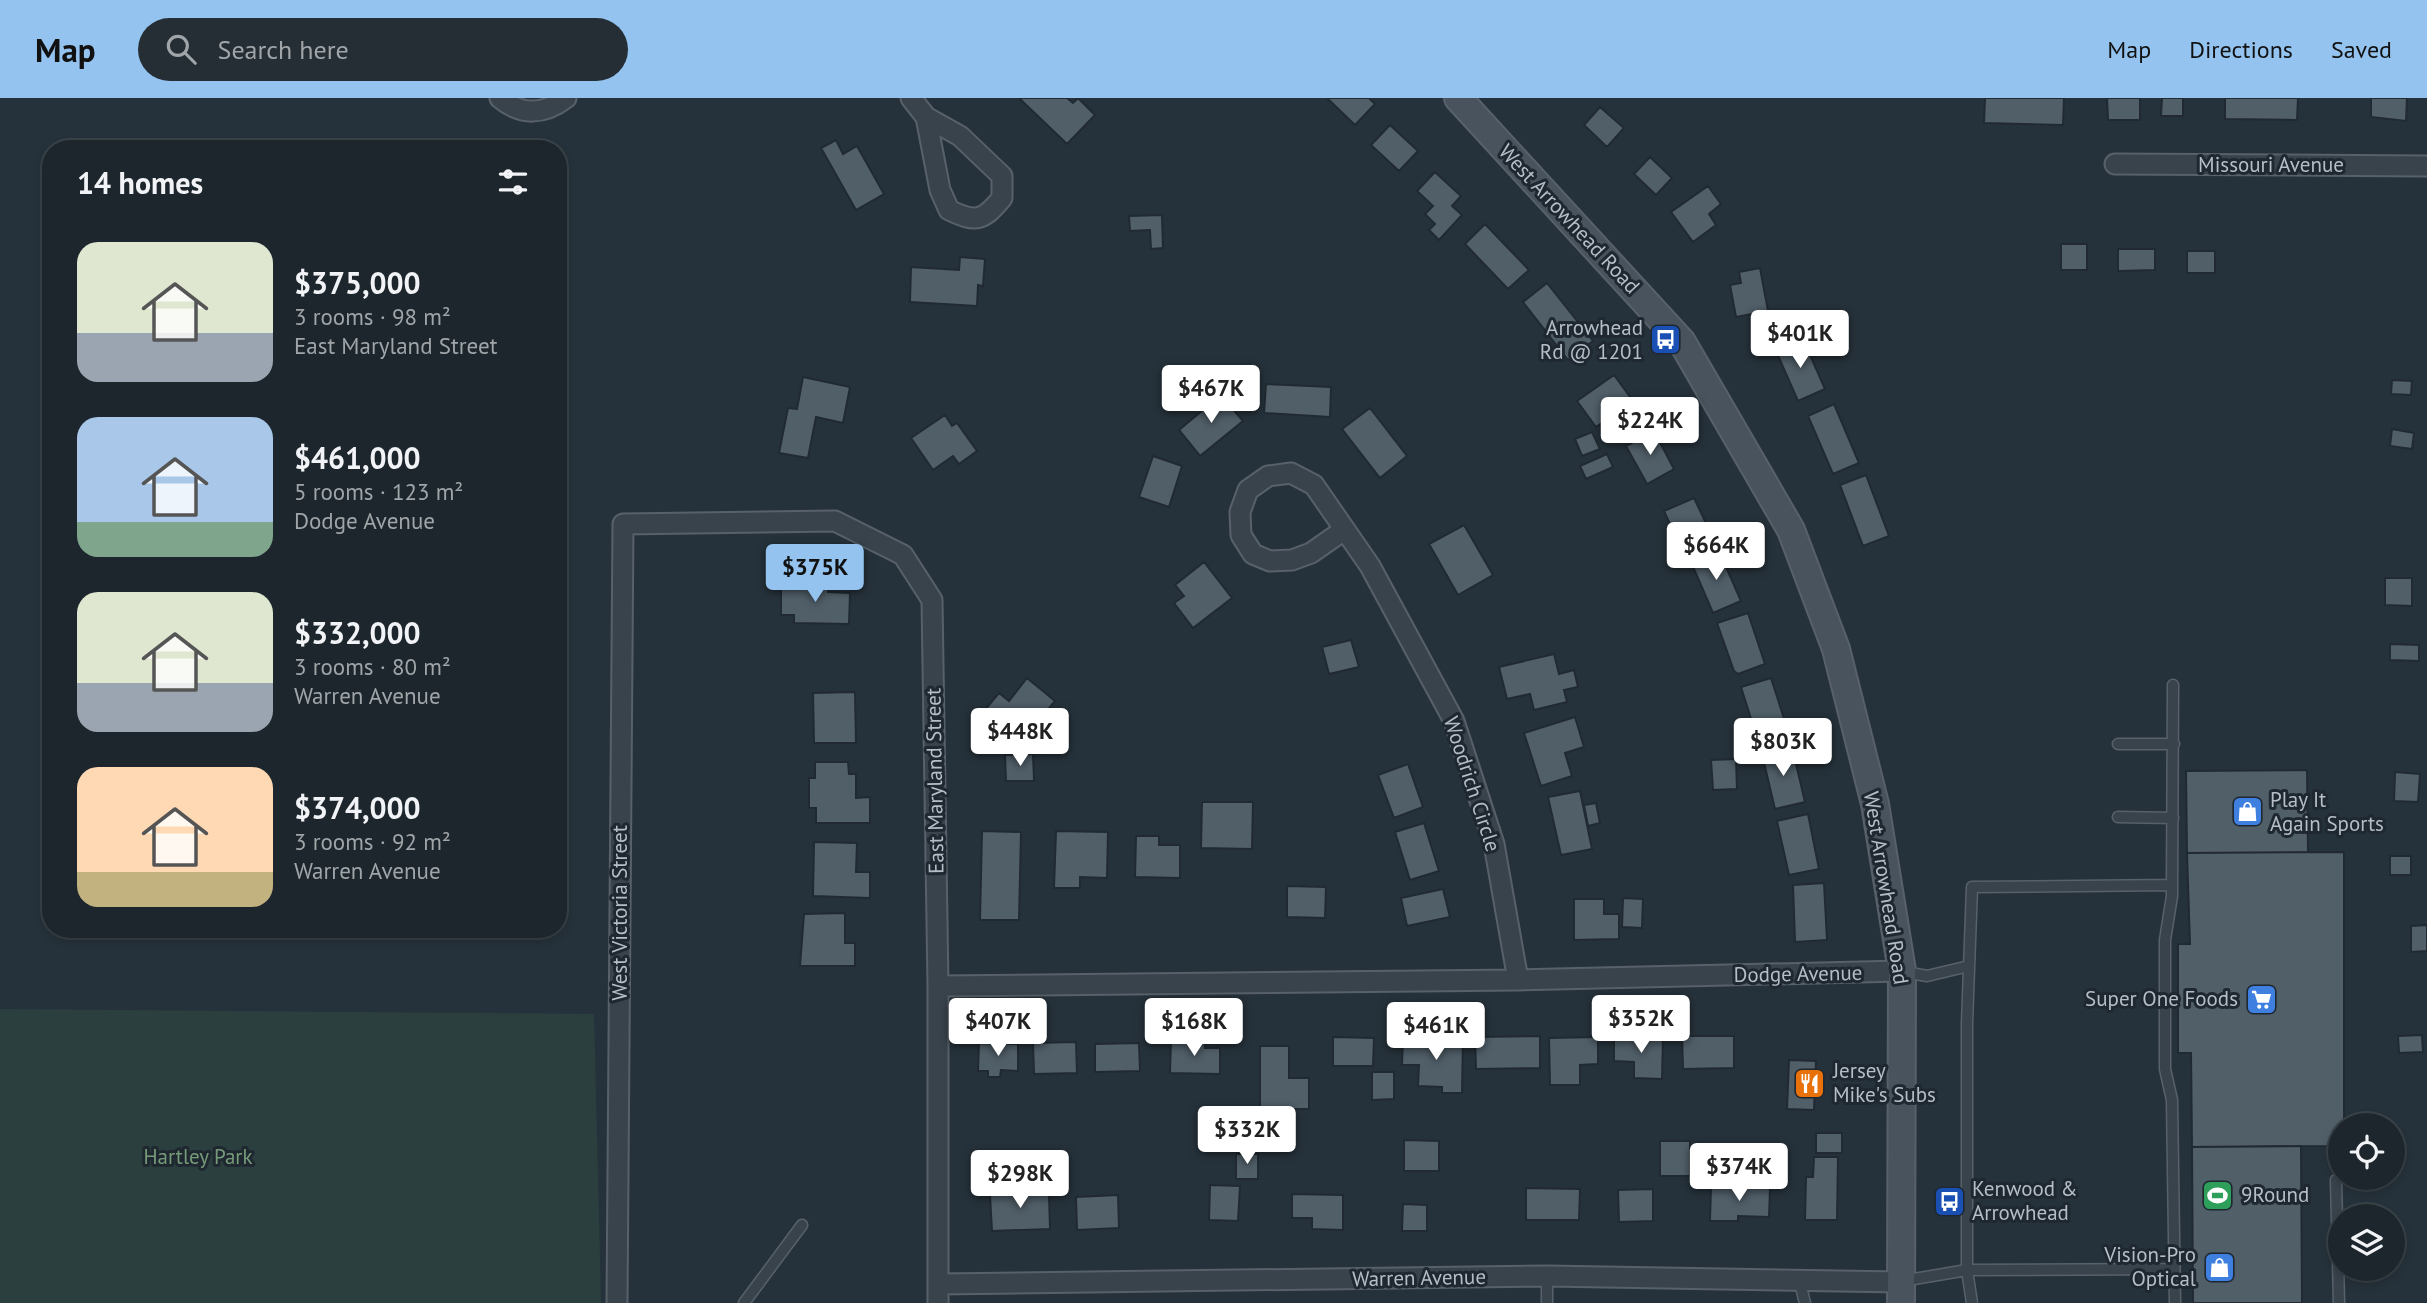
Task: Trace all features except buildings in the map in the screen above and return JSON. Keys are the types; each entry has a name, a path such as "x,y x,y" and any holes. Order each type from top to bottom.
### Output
{"street":[{"path":"500,98 523,112 539,112 555,107 566,98"},
{"path":"911,98 926,117 960,136 1002,176 1003,198 988,215 969,219 949,210 940,190 926,117"},
{"name":"West Arrowhead Road","path":"1458,98 1682,342 1791,530 1836,649 1875,804 1902,971 1900,1292"},
{"name":"Missouri Avenue","path":"2115,164 2427,166"},
{"name":"Woodrich Circle","path":"1344,530 1311,552 1292,560 1270,561 1253,554 1241,535 1240,512 1248,490 1268,476 1291,473 1314,485 1370,566 1454,721 1494,844 1518,980"},
{"name":"East Maryland Street","path":"623,524 835,521 903,555 932,600 938,986 938,1293"},
{"name":"West Victoria Street","path":"617,1303 623,524"},
{"name":"Dodge Avenue","path":"938,986 1518,980 1902,971"},
{"name":"Warren Avenue","path":"938,1293 1547,1276 1799,1279 1900,1292"}],"lane":[{"path":"2173,685 2172,885 2165,940 2165,1069 2172,1100 2175,1303"},
{"path":"2118,744 2174,744"},
{"path":"2118,817 2173,818"},
{"path":"1972,1303 1967,1270 1972,887 2172,885"},
{"path":"1902,971 1927,976 1969,966"},
{"path":"2336,1190 2339,1303"},
{"path":"744,1303 802,1225"},
{"path":"1900,1292 1967,1270 2174,1269"},
{"path":"1547,1276 1547,1303"},
{"path":"1799,1279 1805,1303"}],"green space":[{"name":"Hartley Park","path":"0,1009 594,1014 601,1303 0,1303"}],"place":[{"name":"Arrowhead Rd @ 1201","path":"1666,340"},
{"name":"Play It Again Sports","path":"2247,812"},
{"name":"Super One Foods","path":"2261,999"},
{"name":"Jersey Mike's Subs","path":"1810,1083"},
{"name":"9Round","path":"2218,1195"},
{"name":"Kenwood & Arrowhead","path":"1949,1201"},
{"name":"Vision-Pro Optical","path":"2219,1267"}]}
